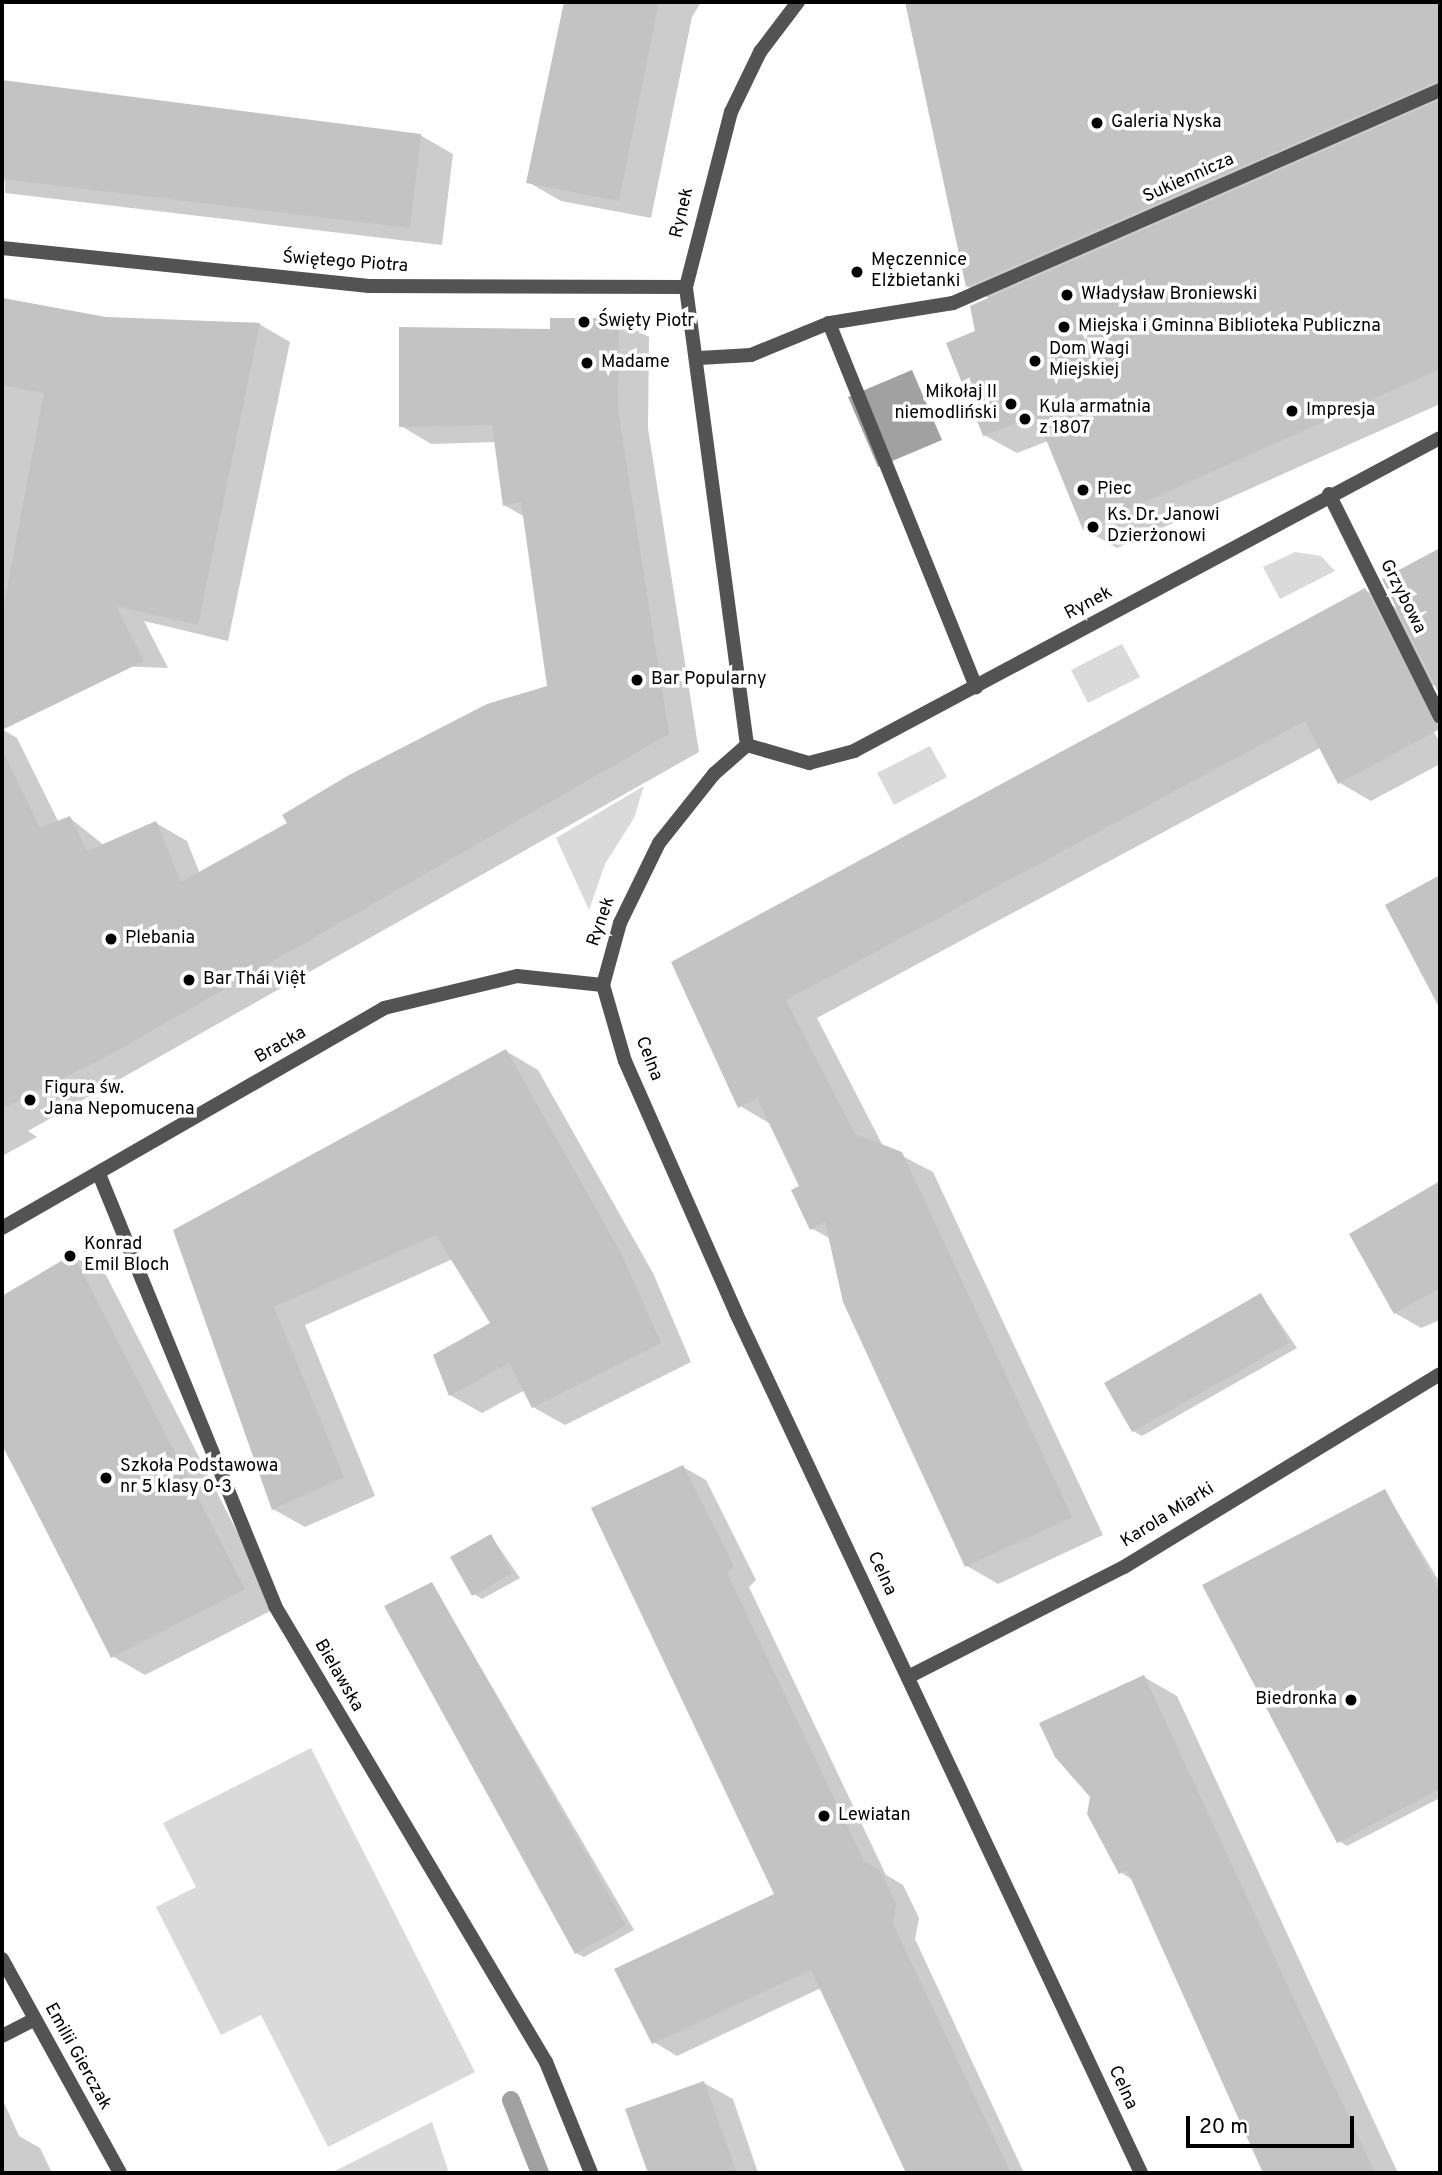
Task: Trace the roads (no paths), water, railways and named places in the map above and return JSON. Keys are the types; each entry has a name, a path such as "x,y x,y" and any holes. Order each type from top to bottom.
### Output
{"street":[{"name":"Rynek","path":"747,745 699,358 687,287 731,112 760,52 798,2"},
{"name":"Sukiennicza","path":"699,358 751,355 829,323 953,303 1440,90"},
{"name":"Świętego Piotra","path":"2,248 369,286 687,287"},
{"path":"829,323 976,687"},
{"name":"Rynek","path":"747,745 809,764 854,751 1329,494 1440,438"},
{"name":"Grzybowa","path":"1329,494 1440,717"},
{"name":"Rynek","path":"603,985 620,923 659,843 714,774 747,745"},
{"name":"Bracka","path":"2,1228 384,1008 517,976 603,985"},
{"name":"Celna","path":"603,985 625,1061 725,1288 1141,2173"},
{"name":"Bielawska","path":"99,1174 275,1606 546,2062 592,2173"},
{"name":"Karola Miarki","path":"908,1677 1124,1567 1440,1374"},
{"name":"Emilii Gierczak","path":"2,1959 33,2020 120,2173"},
{"path":"2,2036 33,2020"}],"waterway":[{"path":"511,2100 540,2173"}],"place":[{"name":"Galeria Nyska","path":"1097,123"},
{"name":"Męczennice Elżbietanki","path":"857,272"},
{"name":"Władysław Broniewski","path":"1067,295"},
{"name":"Święty Piotr","path":"584,322"},
{"name":"Miejska i Gminna Biblioteka Publiczna","path":"1064,327"},
{"name":"Dom Wagi Miejskiej","path":"1035,361"},
{"name":"Madame","path":"587,363"},
{"name":"Mikołaj II niemodliński","path":"1011,404"},
{"name":"Impresja","path":"1292,411"},
{"name":"Kula armatnia z 1807","path":"1025,419"},
{"name":"Piec","path":"1083,490"},
{"name":"Ks. Dr. Janowi Dzierżonowi","path":"1093,527"},
{"name":"Bar Popularny","path":"637,680"},
{"name":"Plebania","path":"111,939"},
{"name":"Bar Thái Việt","path":"189,980"},
{"name":"Figura św. Jana Nepomucena","path":"30,1100"},
{"name":"Konrad Emil Bloch","path":"70,1256"},
{"name":"Szkoła Podstawowa nr 5 klasy 0-3","path":"106,1478"},
{"name":"Biedronka","path":"1351,1700"},
{"name":"Lewiatan","path":"824,1816"}]}
